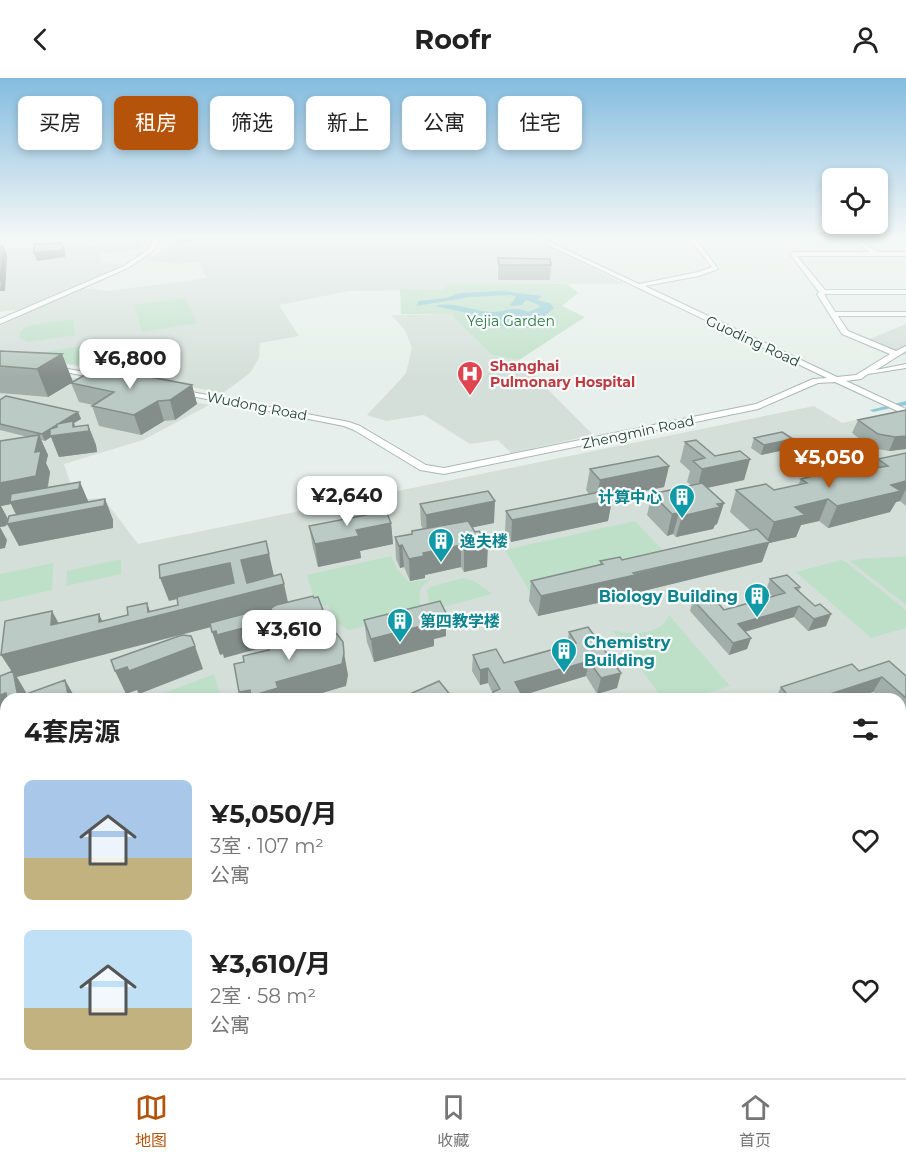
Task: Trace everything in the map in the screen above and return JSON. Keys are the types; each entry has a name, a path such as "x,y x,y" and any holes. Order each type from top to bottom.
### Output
{"street":[{"path":"0,322 86,285"},
{"name":"Guoding Road","path":"637,285 903,410"},
{"path":"640,286 647,285"},
{"path":"817,285 823,292"},
{"path":"823,292 906,291"},
{"path":"823,292 820,294 849,336 896,354"},
{"path":"835,314 906,314"},
{"path":"864,374 906,348"},
{"path":"48,366 112,379"},
{"path":"864,374 906,366"},
{"name":"Zhengmin Road","path":"433,470 458,470 758,406 816,381 855,378 864,374"},
{"name":"Wudong Road","path":"176,391 346,424 357,428 418,465 433,470"}],"shaded area":[{"path":"0,285 80,285 75,287 109,291 157,285 448,285 443,290 349,291 279,305 299,336 260,343 259,358 250,373 223,393 0,352 0,326 28,313 12,310 0,312"},
{"name":"Shanghai Pulmonary Hospital","path":"450,314 492,355 519,360 593,435 511,453 498,440 470,444 424,415 386,421 367,415 406,373 412,348 405,330 391,315"},
{"path":"906,324 906,355 888,354 860,343"},
{"path":"0,363 209,405 143,440 64,464 76,500 103,498 138,544 814,406 842,423 897,411 906,415 906,693 0,693"}],"green space":[{"name":"Yejia Garden","path":"448,285 568,285 578,293 562,306 585,317 519,360 492,355 450,314 401,314 400,289 442,290"},
{"path":"185,298 197,323 142,332 134,305"},
{"path":"73,319 75,335 28,342 20,338 20,332 26,326"},
{"path":"99,343 104,359 119,357 120,373 27,355"},
{"path":"635,521 671,559 531,594 505,550"},
{"path":"391,556 398,570 409,582 433,579 421,589 420,613 349,630 337,623 328,605 323,606 315,602 307,575"},
{"path":"906,556 906,605 850,561 864,559"},
{"path":"121,559 121,574 66,586 67,571"},
{"path":"841,560 906,610 906,628 871,638 796,572"},
{"path":"53,563 52,590 0,602 0,574"},
{"path":"463,578 474,581 492,594 439,608 429,604 427,590 430,587"},
{"path":"669,615 730,686 707,693 659,693 612,630 627,633 644,632 659,627"},
{"path":"214,674 220,693 164,693"}],"water":[{"path":"502,291 542,296 537,300 550,303 554,308 541,319 545,324 538,327 515,328 492,325 472,314 435,306 455,305 491,312 518,309 528,312 540,307 539,305 526,300 522,305 512,306 510,305 516,297 512,295 470,297 416,306 419,301 446,298 459,293"}],"building":[{"path":"0,351 62,354 37,369 0,366"},
{"path":"98,367 192,385 170,400 158,401 134,415 92,406 114,392 71,383"},
{"path":"6,396 78,412 42,434 0,424 0,400"},
{"path":"906,410 906,436 878,434 858,420"},
{"path":"73,421 73,427 88,425 89,431 50,436 50,429 57,427 57,424"},
{"path":"782,432 793,439 764,445 754,438"},
{"path":"39,435 35,452 41,451 36,476 0,483 0,441"},
{"path":"696,440 715,456 740,451 750,459 702,469 693,461 705,458 685,442"},
{"path":"906,453 906,481 891,485 901,491 837,506 828,499 795,507 805,515 774,522 736,490 766,484 774,490 807,483 801,479 820,474 826,479 850,473 844,469 863,465 869,469 888,466 878,459"},
{"path":"658,456 669,466 600,480 590,469"},
{"path":"80,482 79,489 10,502 11,494"},
{"path":"702,483 724,503 717,504 720,507 682,516 679,513 672,514 652,494"},
{"path":"488,491 495,501 426,515 420,504"},
{"path":"604,491 612,500 512,520 506,511"},
{"path":"105,499 104,506 7,524 9,516"},
{"path":"386,511 391,523 356,530 359,536 315,544 309,526"},
{"path":"468,521 475,532 479,531 488,545 464,550 461,545 423,553 424,556 409,559 395,537 412,534 412,531"},
{"path":"757,529 770,542 541,596 531,581 603,564 600,561 620,557 622,560"},
{"path":"266,541 269,554 241,560 247,583 281,574 284,584 1,655 5,621 52,611 51,625 99,614 99,622 128,615 127,607 147,603 148,612 178,605 177,597 234,583 230,563 160,578 159,565"},
{"path":"787,575 800,587 795,588 815,606 820,604 831,614 814,619 799,606 738,624 751,638 733,643 693,600 711,595 724,610 785,593 770,579"},
{"path":"313,596 318,597 323,610 299,616 300,620 282,625 281,621 270,624 269,621 217,635 216,631 212,632 210,623 255,611 256,616 272,612 271,608 276,605"},
{"path":"440,601 446,613 430,617 433,623 371,639 364,620"},
{"path":"588,627 621,673 601,678 589,661 515,682 521,693 493,693 500,689 488,668 480,670 473,655 496,649 504,663 576,643 569,632"},
{"path":"329,628 343,642 344,653 342,664 276,682 278,688 261,693 250,693 250,690 239,692 234,664 244,662 243,656 269,650 267,645"},
{"path":"182,635 191,636 195,646 129,671 127,667 115,671 111,660"},
{"path":"889,661 906,676 906,693 900,693 882,677 833,693 786,693 781,687 852,664 859,671"},
{"path":"13,671 17,693 0,693 0,676"},
{"path":"65,680 68,693 29,693"},
{"path":"439,681 449,693 412,693"}],"waterway":[{"path":"873,410 906,403"}],"place":[{"name":"Shanghai Pulmonary Hospital","path":"470,397"},
{"name":"计算中心","path":"682,520"},
{"name":"逸夫楼","path":"441,564"},
{"name":"Biology Building","path":"757,619"},
{"name":"第四教学楼","path":"400,644"},
{"name":"Chemistry Building","path":"564,674"}]}
